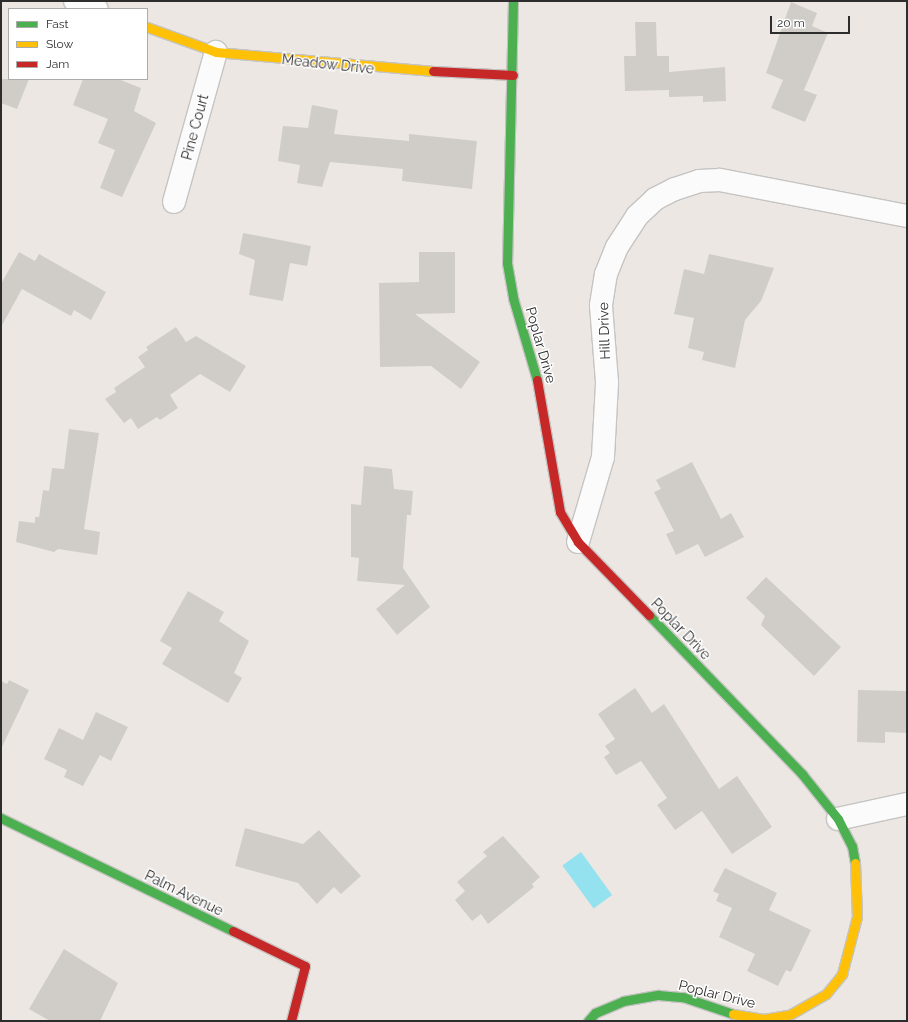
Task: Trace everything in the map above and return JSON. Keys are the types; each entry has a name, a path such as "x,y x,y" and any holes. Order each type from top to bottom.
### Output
{"street":[{"path":"75,1 94,8"},
{"name":"Poplar Drive","path":"513,1 513,76 507,263 513,298 538,382 549,462 560,512 578,542 802,774 838,819 852,846 858,876 857,917 842,974 826,994 791,1014 764,1019 745,1018 683,997 658,996 623,1001 595,1013 588,1021"},
{"name":"Meadow Drive","path":"148,27 216,52 366,68 513,76"},
{"name":"Pine Court","path":"174,202 216,52"},
{"name":"Hill Drive","path":"578,542 603,457 607,382 601,305 606,274 617,247 637,216 655,199 675,189 699,181 720,180 907,216"},
{"path":"838,819 907,804"},
{"name":"Palm Avenue","path":"1,818 305,966 292,1021"}],"water":[{"path":"581,852 612,895 594,908 562,866"}],"building":[{"path":"791,2 817,13 812,26 828,33 804,90 817,95 805,122 771,108 783,80 766,73"},
{"path":"635,22 656,22 657,56 669,56 669,72 725,67 726,101 703,102 703,96 669,97 669,90 625,91 624,56 636,56"},
{"path":"1,79 29,80 17,109 1,103"},
{"path":"83,80 121,80 141,88 134,111 156,123 122,197 100,188 115,150 98,143 108,119 73,105"},
{"path":"312,105 338,110 334,134 409,141 409,134 477,141 472,189 402,181 403,169 330,162 322,187 297,183 300,165 278,161 283,126 308,128"},
{"path":"243,233 311,246 307,266 290,263 283,301 249,295 255,260 239,254"},
{"path":"19,252 35,261 39,254 106,292 91,320 74,310 71,316 22,289 1,327 1,284"},
{"path":"419,252 455,252 455,313 415,314 480,362 461,389 431,366 380,367 379,283 419,282"},
{"path":"709,254 774,268 761,301 745,320 735,368 702,360 704,352 688,348 694,318 674,314 684,269 704,274"},
{"path":"176,327 186,342 196,336 246,366 230,392 200,374 170,395 178,408 160,420 157,417 138,429 131,418 124,423 105,399 116,392 114,388 145,367 138,357 148,350 146,347"},
{"path":"69,429 99,433 84,529 100,532 97,555 58,549 54,552 16,542 19,521 35,523 35,517 39,517 43,490 49,491 52,468 64,469"},
{"path":"692,462 721,519 731,513 744,537 705,557 698,544 676,555 666,534 674,531 654,492 661,489 656,480"},
{"path":"364,466 392,469 394,489 413,491 411,515 407,515 403,568 430,607 397,635 376,609 405,585 357,581 359,558 351,557 351,504 361,505"},
{"path":"766,577 841,647 814,676 761,625 765,616 746,598"},
{"path":"188,591 224,612 219,621 249,641 234,673 242,678 228,703 162,664 172,648 160,641"},
{"path":"9,680 29,690 1,749 1,681 7,684"},
{"path":"635,688 652,713 664,704 719,789 737,776 772,827 732,854 702,811 675,830 657,805 667,798 641,761 616,775 604,757 610,753 605,746 615,739 598,714"},
{"path":"858,690 907,691 907,733 885,732 885,743 857,742"},
{"path":"96,712 128,727 111,761 100,755 83,786 64,777 67,770 44,759 59,728 83,740"},
{"path":"245,828 303,844 319,830 361,876 341,894 334,887 317,904 298,883 235,866"},
{"path":"503,836 540,877 532,884 534,887 488,924 481,914 472,921 455,900 465,891 457,882 487,856 483,852"},
{"path":"725,868 777,893 769,910 811,930 791,972 786,970 778,986 747,971 755,954 719,937 732,908 716,901 719,894 713,891"},
{"path":"64,949 118,983 100,1021 50,1021 29,1009"}],"traffic: fast":[{"path":"513,1 507,263 513,298 537,380"},
{"path":"649,615 802,774 838,819 852,846 855,863"},
{"path":"1,818 233,931"},
{"path":"588,1021 595,1013 623,1001 658,995 683,997 733,1014"}],"traffic: slow":[{"path":"148,27 216,52 433,71"},
{"path":"733,1014 764,1019 791,1014 826,994 842,974 857,917 855,863"}],"traffic: jam":[{"path":"433,71 513,75"},
{"path":"537,380 560,512 578,542 649,615"},
{"path":"233,931 305,966 291,1021"}]}
